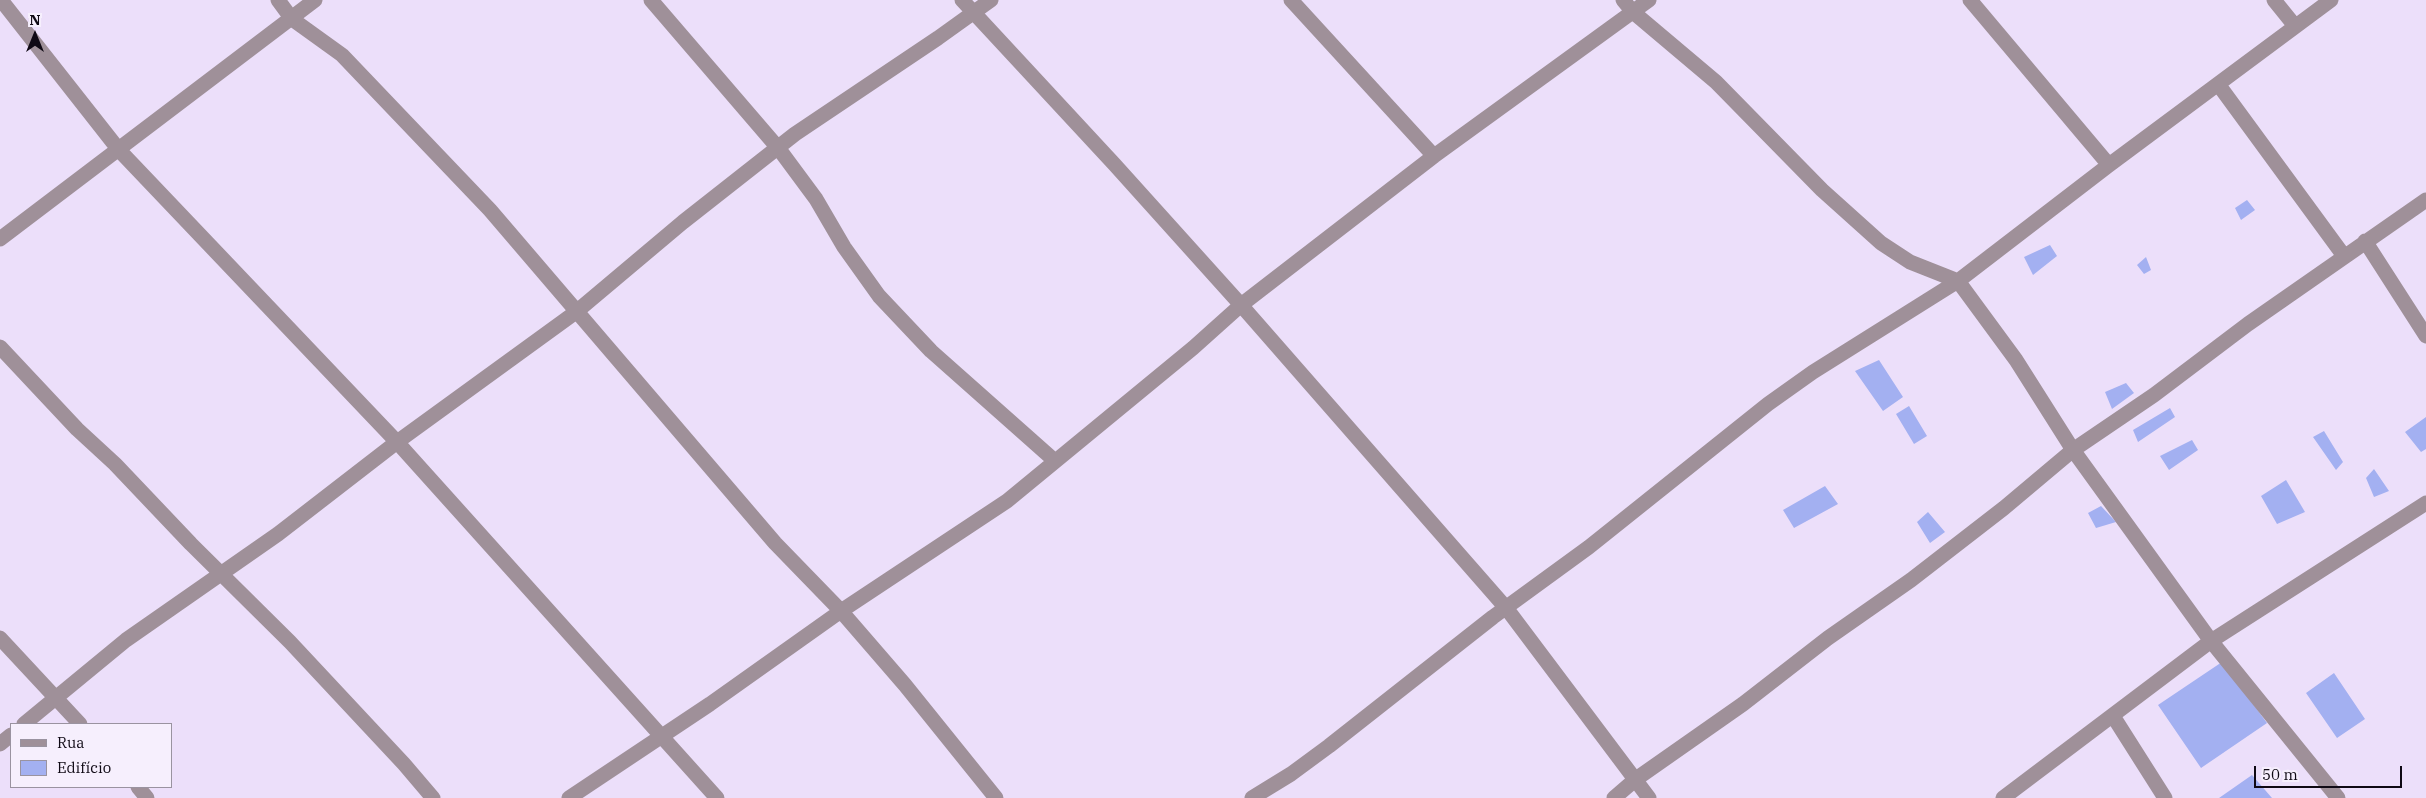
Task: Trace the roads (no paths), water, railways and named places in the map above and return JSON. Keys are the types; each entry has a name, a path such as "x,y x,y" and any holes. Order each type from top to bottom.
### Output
{"street":[{"path":"0,0 119,150 397,442 518,579 717,798"},
{"path":"278,0 292,19 342,55 490,210 775,543 841,611 905,685 996,798"},
{"path":"0,239 315,0"},
{"path":"650,0 779,149 816,199 844,247 892,310 931,351 1055,461"},
{"path":"962,0 1116,165 1507,609 1649,798"},
{"path":"25,723 126,640 285,528 397,442 576,312 683,222 819,116 991,0"},
{"path":"1291,0 1434,156"},
{"path":"1623,0 1633,12 1716,82 1822,190 1881,243 1910,262 1958,281 2016,360 2073,450 2210,641 2338,798"},
{"path":"569,798 662,737 841,611 1007,501 1186,354 1241,305 1434,156 1649,0"},
{"path":"1970,0 2109,165"},
{"path":"2274,0 2295,26"},
{"path":"1254,797 1291,774 1632,514 1768,404 1813,372 1958,281 2109,165 2331,0"},
{"path":"2218,84 2344,256"},
{"path":"1614,798 1636,779 1743,704 1828,638 1911,580 2004,508 2073,450 2154,395 2248,324 2426,200"},
{"path":"2365,241 2426,336"},
{"path":"0,347 77,429 114,464 314,667 433,798"},
{"path":"2003,798 2210,641 2426,503"},
{"path":"0,638 79,723"},
{"path":"2113,716 2165,798"},
{"path":"0,744 10,736"},
{"path":"139,788 148,798"}]}
